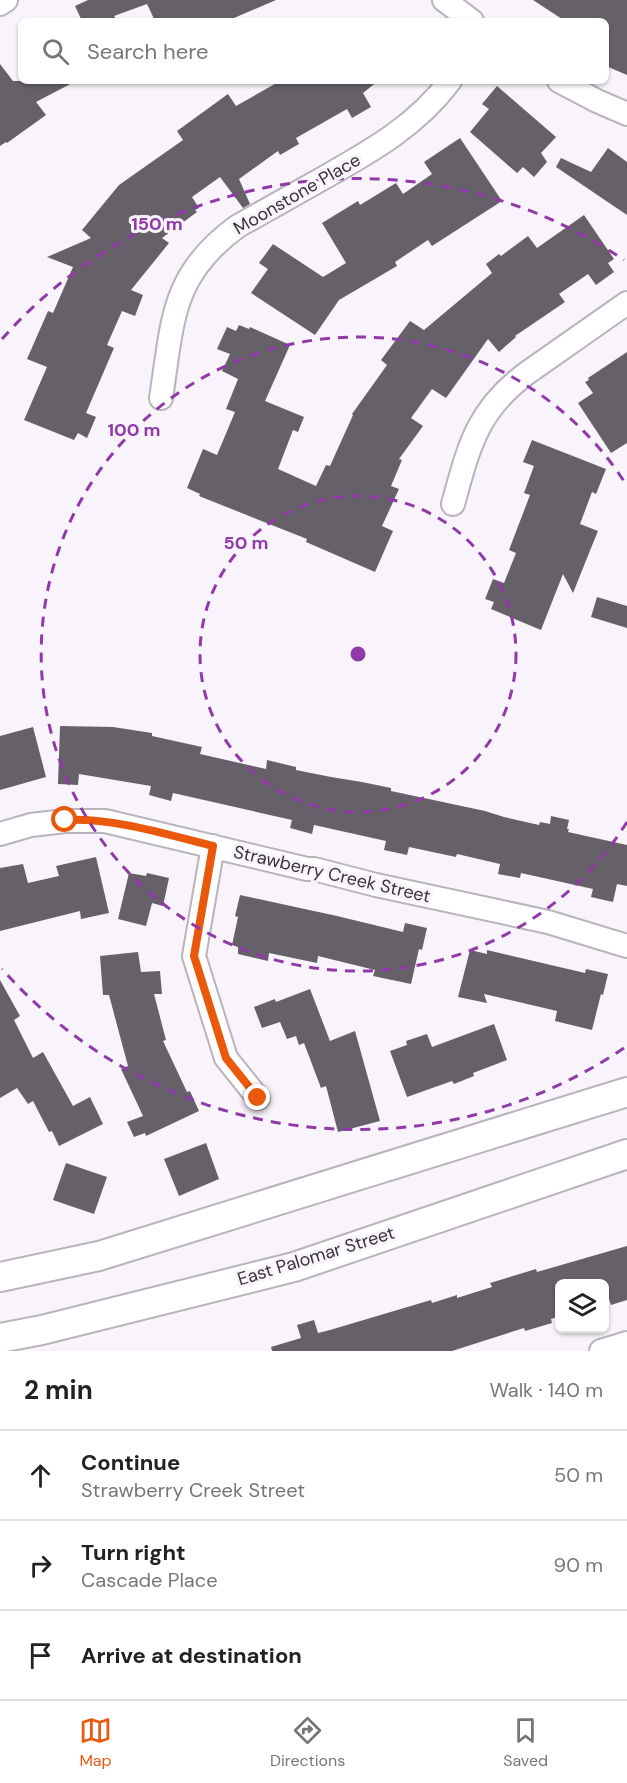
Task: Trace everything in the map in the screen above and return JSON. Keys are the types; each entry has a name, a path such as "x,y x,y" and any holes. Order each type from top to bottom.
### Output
{"main road":[{"path":"0,1277 99,1256 627,1092"},
{"name":"East Palomar Street","path":"0,1338 42,1330 294,1267 627,1154"}],"street":[{"path":"0,4 6,0"},
{"path":"444,0 468,18"},
{"name":"Moonstone Place","path":"161,398 175,310 187,281 207,252 238,226 362,157 401,131 438,98 448,84"},
{"path":"565,84 627,114"},
{"path":"453,504 471,442 478,427 498,398 527,373 627,303"},
{"name":"Strawberry Creek Street","path":"0,834 32,825 83,819 105,821 376,885 548,922 627,946"},
{"path":"213,846 194,956 226,1058 258,1098"},
{"path":"601,1351 627,1343"}],"building":[{"path":"88,0 276,0 234,18 154,18 147,4 114,16 115,18 81,18 75,6"},
{"path":"533,0 627,0 627,75 609,67 609,18 560,18"},
{"path":"0,64 13,81 18,81 18,84 70,84 36,102 46,115 0,146"},
{"path":"275,84 374,84 363,93 371,107 352,118 347,109 296,138 299,144 280,155 278,151 239,179 250,204 243,208 220,177 192,197 199,208 195,210 197,212 162,238 169,243 131,290 143,295 135,316 122,311 107,345 114,348 86,413 96,417 87,438 78,433 74,440 24,420 47,367 27,359 48,311 53,313 73,267 47,257 91,238 82,230 119,185 183,140 177,131 228,94 236,106"},
{"path":"497,86 556,137 541,153 547,162 534,177 523,167 517,173 470,132 489,109 482,104"},
{"path":"460,138 502,201 432,246 428,240 395,262 397,266 339,300 315,335 251,293 268,269 259,263 273,244 323,277 346,263 322,223 358,201 360,205 396,183 403,194 432,174 424,162"},
{"path":"608,148 627,162 627,215 556,167 561,158 591,172"},
{"path":"584,215 614,259 608,263 614,272 596,285 588,274 559,294 565,302 515,336 499,352 488,339 446,398 432,389 411,418 423,426 399,459 402,460 391,486 399,489 382,526 393,531 375,572 306,542 307,539 199,496 200,494 187,488 203,449 217,455 235,412 226,409 238,379 222,371 230,354 217,349 227,327 236,331 239,325 249,329 250,327 290,345 265,401 304,417 298,432 293,430 278,469 316,486 326,465 330,466 352,414 387,365 381,360 410,321 424,330 492,273 486,264 499,254 501,256 528,236 537,248"},
{"path":"627,352 627,443 611,453 578,403 593,393 585,382 589,380 588,378"},
{"path":"532,440 606,469 596,494 592,492 580,524 598,531 573,593 563,574 541,630 491,609 494,602 485,599 493,579 504,583 516,553 509,550 530,495 524,493 534,466 523,462"},
{"path":"597,597 627,606 627,628 591,617"},
{"path":"60,726 113,727 152,733 152,736 202,747 200,754 266,769 267,760 296,767 296,770 391,788 391,791 539,825 540,822 550,824 551,816 569,820 568,832 627,845 627,886 617,884 613,902 591,897 593,889 521,873 520,878 498,874 500,864 457,854 456,857 409,847 407,855 384,850 386,841 314,825 312,834 290,828 292,820 173,793 171,801 149,795 151,786 79,774 78,785 58,784"},
{"path":"33,727 46,777 0,790 0,736"},
{"path":"96,857 109,913 81,919 80,911 0,931 0,868 23,864 28,883 59,876 56,866"},
{"path":"129,873 146,876 147,873 169,878 163,906 152,903 146,926 118,919"},
{"path":"240,895 403,932 405,923 427,928 422,950 419,949 411,984 373,976 375,970 318,956 317,963 269,953 268,961 238,954 238,947 232,945"},
{"path":"470,950 487,954 487,950 585,973 586,969 608,974 592,1030 555,1021 557,1011 484,994 487,1003 458,997"},
{"path":"138,952 141,972 160,971 162,994 154,994 166,1040 163,1041 187,1092 190,1091 199,1111 146,1136 145,1133 134,1137 127,1122 143,1116 121,1069 128,1066 109,995 103,995 100,956"},
{"path":"0,980 20,1016 14,1020 33,1058 43,1052 73,1106 90,1097 103,1124 59,1146 33,1101 28,1104 17,1088 0,1098"},
{"path":"310,989 330,1041 355,1031 380,1121 338,1132 326,1086 321,1088 304,1043 299,1045 296,1036 287,1039 280,1022 262,1028 254,1007 275,999 276,1002"},
{"path":"494,1024 507,1060 473,1073 474,1076 454,1084 452,1081 407,1097 390,1051 407,1045 406,1041 427,1034 432,1047"},
{"path":"206,1143 219,1179 179,1196 164,1159"},
{"path":"66,1163 107,1177 94,1214 53,1200"},
{"path":"627,1246 627,1300 611,1305 609,1279 555,1279 555,1318 551,1319 552,1323 525,1331 524,1328 452,1351 272,1351 271,1347 301,1338 297,1325 314,1320 318,1333 431,1300 432,1303 457,1295 457,1298 492,1287 490,1283 536,1269 537,1272"}],"route":[{"path":"65,820 105,821 213,846 194,956 226,1058 258,1098"}]}
